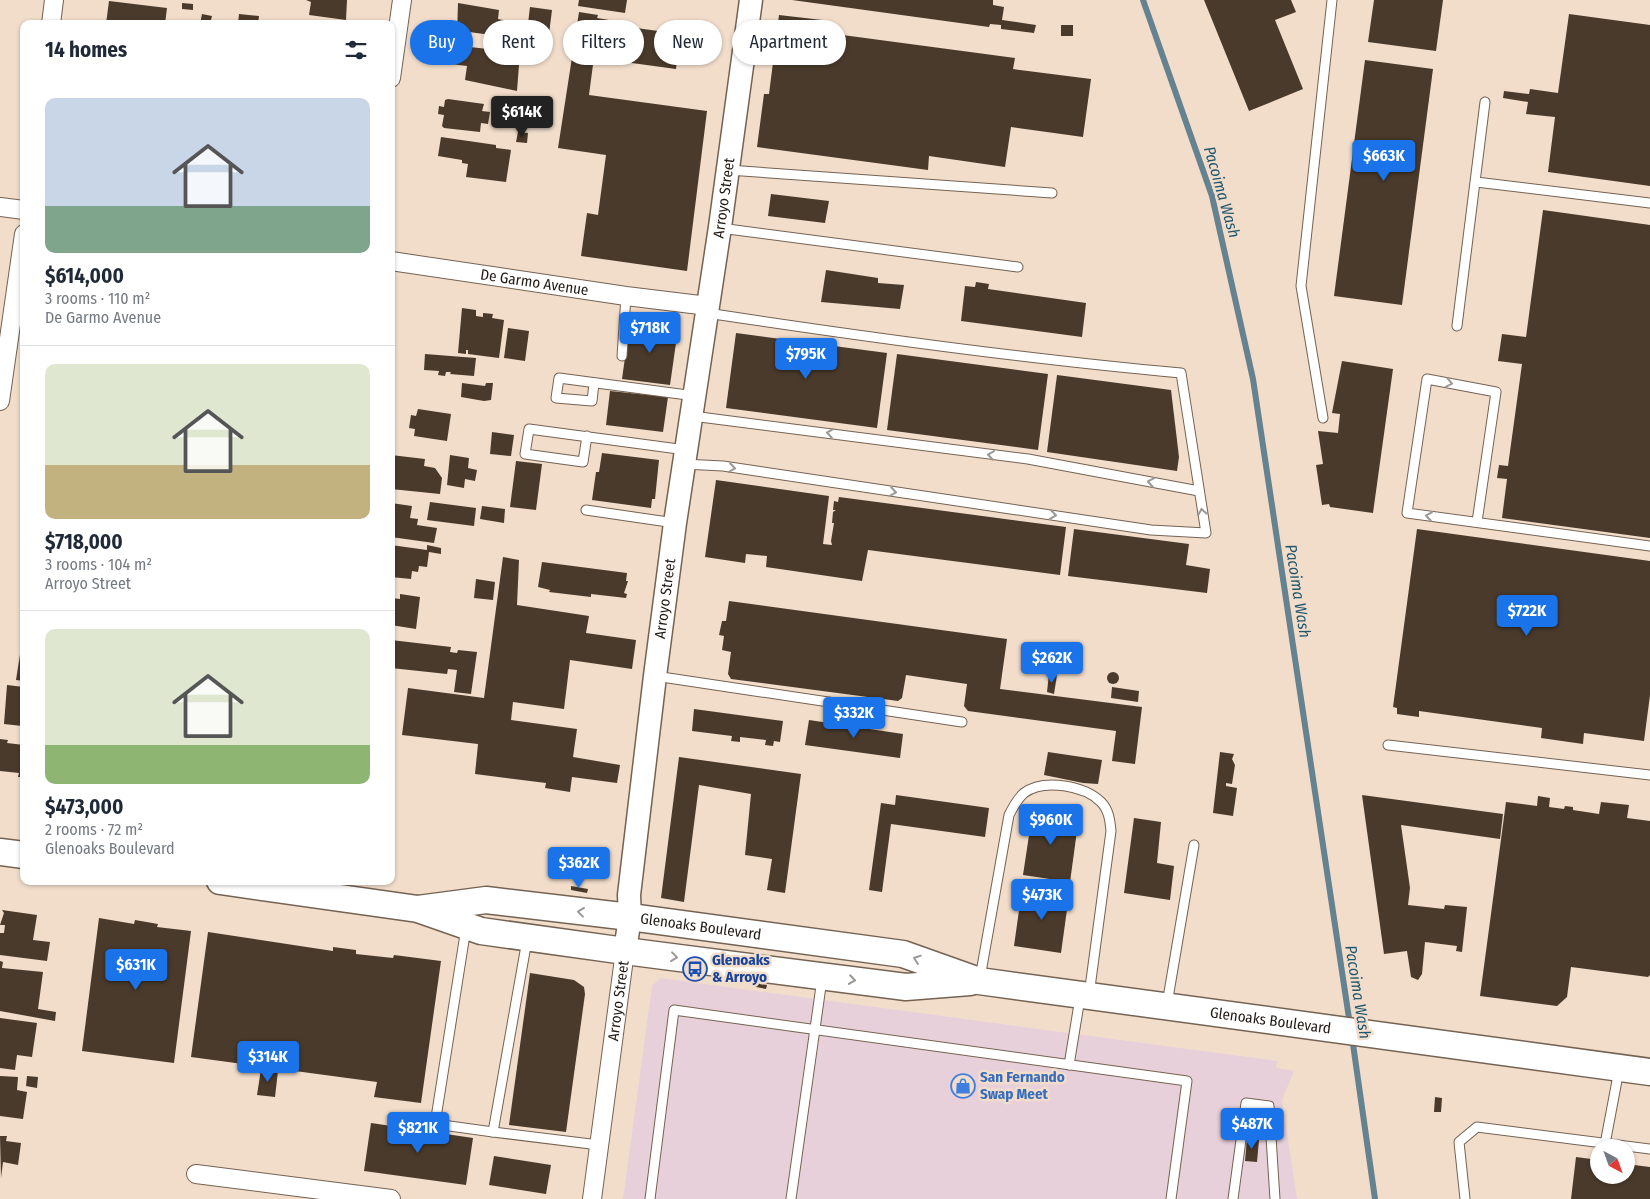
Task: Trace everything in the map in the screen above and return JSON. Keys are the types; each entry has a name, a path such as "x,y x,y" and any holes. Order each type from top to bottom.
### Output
{"main road":[{"path":"0,852 20,854"},
{"name":"Glenoaks Boulevard","path":"281,885 418,909 481,931 625,952 906,988 980,981"},
{"name":"Glenoaks Boulevard","path":"418,909 486,900 630,917 903,954 980,981 1650,1072"}],"street":[{"path":"52,20 54,0"},
{"path":"395,50 402,0"},
{"name":"Arroyo Street","path":"592,1199 630,917 629,895 654,676 675,523 720,228 751,0"},
{"path":"0,207 20,210"},
{"path":"0,401 20,262"},
{"name":"De Garmo Avenue","path":"395,262 707,310"},
{"path":"196,1174 391,1199"}],"lane":[{"path":"1324,418 1301,286 1332,0"},
{"path":"1457,326 1485,102"},
{"path":"728,170 1052,193"},
{"path":"1476,182 1650,203"},
{"path":"720,228 1018,267"},
{"path":"622,356 626,296"},
{"path":"587,436 583,462 525,454 528,429 587,436 722,466 1151,530 1206,533 1181,373 1050,361 804,329 707,310"},
{"path":"1477,522 1496,392 1427,379 1406,513 1650,546"},
{"path":"594,383 694,406 1028,459 1199,491"},
{"path":"586,510 675,523"},
{"path":"654,676 962,722"},
{"path":"1388,745 1650,775"},
{"path":"980,981 1009,816 1016,803 1026,792 1044,786 1065,786 1090,793 1103,803 1110,817 1111,831 1085,996 1069,1065"},
{"path":"1167,1007 1194,845"},
{"path":"467,926 435,1124 599,1145"},
{"path":"493,1132 527,937"},
{"path":"791,1199 823,976"},
{"path":"650,1199 674,1010 1187,1081 1171,1199"},
{"path":"1606,1139 1619,1068"},
{"path":"1233,1199 1246,1104 1269,1106 1275,1199"},
{"path":"1465,1199 1460,1142 1477,1127 1590,1142"},
{"path":"1635,1147 1650,1149"}],"shaded area":[{"name":"San Fernando Swap Meet","path":"660,978 1277,1061 1276,1068 1294,1071 1282,1100 1297,1199 623,1199 652,986"}],"building":[{"path":"306,0 347,0 346,20 309,15 311,2"},
{"path":"579,0 627,0 625,13 578,6"},
{"path":"792,0 993,0 993,5 1004,7 1002,20 1036,25 1034,33 1001,29 1001,25 990,24 989,27"},
{"path":"1204,0 1291,0 1296,12 1275,20 1303,89 1249,111"},
{"path":"1374,0 1443,0 1436,51 1368,42"},
{"path":"109,1 167,8 166,20 107,20"},
{"path":"182,3 193,4 193,10 182,9"},
{"path":"458,3 499,10 498,19 503,20 483,20 483,34 473,33 473,20 457,20"},
{"path":"530,7 552,10 551,20 528,20"},
{"path":"579,12 598,15 597,18 609,20 578,20"},
{"path":"202,14 212,16 211,20 201,20"},
{"path":"239,14 259,16 258,20 238,20"},
{"path":"1569,14 1650,25 1650,186 1548,172 1555,117 1526,114 1528,102 1503,98 1504,91 1529,94 1530,89 1558,93"},
{"path":"779,15 822,20 778,20"},
{"path":"1061,25 1073,25 1073,36 1061,36"},
{"path":"644,29 654,30 654,65 676,65 676,69 644,65"},
{"path":"846,35 1015,58 1013,69 1091,79 1083,137 1011,127 1005,167 929,156 928,170 757,147 764,94 769,94 773,65 846,65"},
{"path":"473,47 483,48 483,65 519,65 517,91 465,80 467,66 458,65 473,65"},
{"path":"1365,60 1433,69 1402,305 1334,296"},
{"path":"571,65 593,65 589,95 707,111 687,271 581,256 587,213 598,215 606,155 558,148"},
{"path":"445,100 484,104 482,111 490,112 488,124 481,123 480,132 444,128 442,126 444,115 438,114 439,106 444,107"},
{"path":"518,132 528,133 527,143 516,142"},
{"path":"441,137 496,145 496,148 511,150 506,182 466,177 468,164 462,163 462,160 438,156"},
{"path":"771,194 829,201 825,223 768,216"},
{"path":"1543,210 1650,225 1650,538 1502,518 1507,479 1497,478 1499,465 1508,466 1522,364 1498,361 1502,334 1526,337"},
{"path":"826,270 878,278 878,283 904,285 900,309 821,302"},
{"path":"976,282 989,284 988,289 1086,303 1082,337 961,321 965,286 975,287"},
{"path":"462,308 476,310 476,316 483,317 483,313 493,314 492,318 504,320 499,358 468,354 468,350 466,350 466,354 458,353"},
{"path":"630,322 678,329 670,385 622,379"},
{"path":"508,328 529,331 525,361 504,358"},
{"path":"736,333 887,353 877,428 726,408"},
{"path":"425,354 476,358 474,376 446,372 445,376 438,375 439,371 424,370"},
{"path":"897,354 1048,374 1038,450 887,430"},
{"path":"1342,361 1393,369 1373,513 1330,507 1329,504 1322,505 1316,465 1323,464 1318,431 1338,433 1340,414 1332,413"},
{"path":"1057,375 1171,390 1179,457 1177,471 1047,452"},
{"path":"462,383 485,386 486,383 493,383 491,400 484,401 461,397"},
{"path":"610,391 668,397 663,432 606,425"},
{"path":"418,409 451,414 447,441 414,436 415,429 409,428 411,415 416,416"},
{"path":"492,432 514,435 511,456 490,454"},
{"path":"602,453 659,460 655,499 652,499 651,508 592,500 596,472 599,472"},
{"path":"395,455 425,459 424,466 435,468 442,478 440,494 395,489"},
{"path":"450,455 469,458 468,468 477,470 475,481 465,479 464,488 447,485"},
{"path":"516,461 542,464 536,510 510,507"},
{"path":"716,480 829,496 823,544 832,545 833,512 836,510 833,510 834,501 838,502 839,497 1066,527 1060,575 868,550 862,581 766,567 767,556 746,554 745,563 705,557"},
{"path":"430,502 476,508 474,526 427,520"},
{"path":"395,504 412,506 410,518 418,519 417,525 437,528 434,543 395,538"},
{"path":"482,506 505,509 504,523 480,519"},
{"path":"1074,529 1189,544 1186,565 1210,569 1207,593 1068,576"},
{"path":"1417,529 1650,561 1650,695 1644,741 1584,733 1583,744 1541,738 1542,728 1419,711 1419,717 1397,714 1397,708 1393,707"},
{"path":"427,545 441,548 441,554 429,552 427,567 419,566 418,572 412,571 411,579 395,577 395,546 427,550"},
{"path":"503,557 519,560 517,605 589,616 586,633 636,640 632,669 570,660 564,709 513,702 511,720 577,729 573,757 620,765 617,783 572,777 570,792 545,788 546,783 475,774 478,744 402,735 408,688 484,698"},
{"path":"542,562 627,573 626,581 628,581 624,593 627,594 626,598 591,594 591,597 549,592 550,590 538,587"},
{"path":"476,579 495,582 493,600 474,598"},
{"path":"400,594 420,597 416,629 395,626 395,598 400,599"},
{"path":"729,601 1007,639 1000,689 1142,707 1135,764 1112,761 1116,731 968,711 964,706 967,684 906,675 902,698 898,701 731,679 728,674 731,652 722,650 724,636 719,635 722,621 726,621"},
{"path":"395,640 451,647 450,652 457,653 458,650 477,652 471,694 454,692 457,670 448,669 447,674 395,668"},
{"path":"20,655 20,680 16,680"},
{"path":"1111,672 1115,672 1119,678 1115,684 1111,684 1107,680 1107,676"},
{"path":"1049,674 1057,675 1054,694 1047,692"},
{"path":"7,685 20,687 20,726 4,724"},
{"path":"1112,687 1139,691 1138,702 1111,698"},
{"path":"694,709 783,721 780,742 774,741 773,746 765,745 766,740 740,737 740,742 731,741 732,736 692,731"},
{"path":"809,720 903,734 900,758 805,745"},
{"path":"0,739 8,740 7,743 20,745 20,777 18,777 19,773 0,771"},
{"path":"1048,752 1102,760 1098,784 1044,775"},
{"path":"1220,752 1234,754 1232,759 1235,765 1232,784 1226,783 1226,786 1237,788 1233,816 1213,813"},
{"path":"679,757 801,774 785,893 767,890 772,859 745,855 751,794 699,785 684,902 661,898"},
{"path":"896,795 989,808 985,837 891,824 882,892 869,890 881,803 895,805"},
{"path":"1362,795 1503,814 1500,839 1401,825 1410,888 1408,905 1444,909 1445,905 1467,907 1462,952 1456,951 1457,946 1425,942 1422,974 1418,980 1411,977 1407,951 1384,954"},
{"path":"1538,796 1550,798 1549,807 1564,809 1565,806 1573,807 1573,810 1599,814 1601,802 1629,805 1627,818 1650,821 1650,975 1648,977 1571,967 1567,997 1557,1006 1480,996 1506,802 1537,806"},
{"path":"1033,809 1079,816 1070,882 1023,875"},
{"path":"1134,818 1161,822 1157,863 1174,866 1170,900 1124,893"},
{"path":"571,886 588,889 587,893 571,890"},
{"path":"1022,889 1069,895 1061,953 1014,946"},
{"path":"2,910 37,915 33,940 50,942 47,961 0,955 0,933 4,933 5,925 0,925 4,913"},
{"path":"99,918 134,924 135,920 158,924 157,927 191,931 174,1063 82,1051"},
{"path":"208,932 333,951 333,947 356,950 356,954 393,958 394,955 441,961 421,1103 374,1097 377,1082 191,1057"},
{"path":"0,961 3,962 2,968 43,972 38,1009 56,1012 55,1021 0,1011"},
{"path":"530,973 574,980 584,987 585,994 566,1132 509,1125"},
{"path":"752,982 767,985 766,989 751,986"},
{"path":"0,1018 37,1023 32,1057 17,1055 15,1070 0,1068"},
{"path":"261,1069 278,1071 275,1097 257,1095"},
{"path":"0,1076 18,1077 17,1090 27,1092 23,1119 0,1116"},
{"path":"27,1076 38,1077 37,1088 26,1086"},
{"path":"1435,1097 1442,1098 1441,1112 1434,1112"},
{"path":"371,1123 473,1138 466,1185 364,1171"},
{"path":"0,1136 7,1136 6,1141 21,1143 18,1165 3,1162 1,1178"},
{"path":"1247,1138 1259,1140 1257,1162 1245,1161"},
{"path":"494,1156 551,1165 546,1194 489,1185"},
{"path":"1576,1157 1590,1159 1590,1184 1635,1184 1635,1165 1650,1167 1650,1199 1571,1199"}],"waterway":[{"name":"Pacoima Wash","path":"1143,0 1212,196 1253,379 1350,1025"},
{"name":"Pacoima Wash","path":"1352,1037 1375,1199"}],"place":[{"name":"Glenoaks & Arroyo","path":"695,969"},
{"name":"San Fernando Swap Meet","path":"963,1086"}]}
